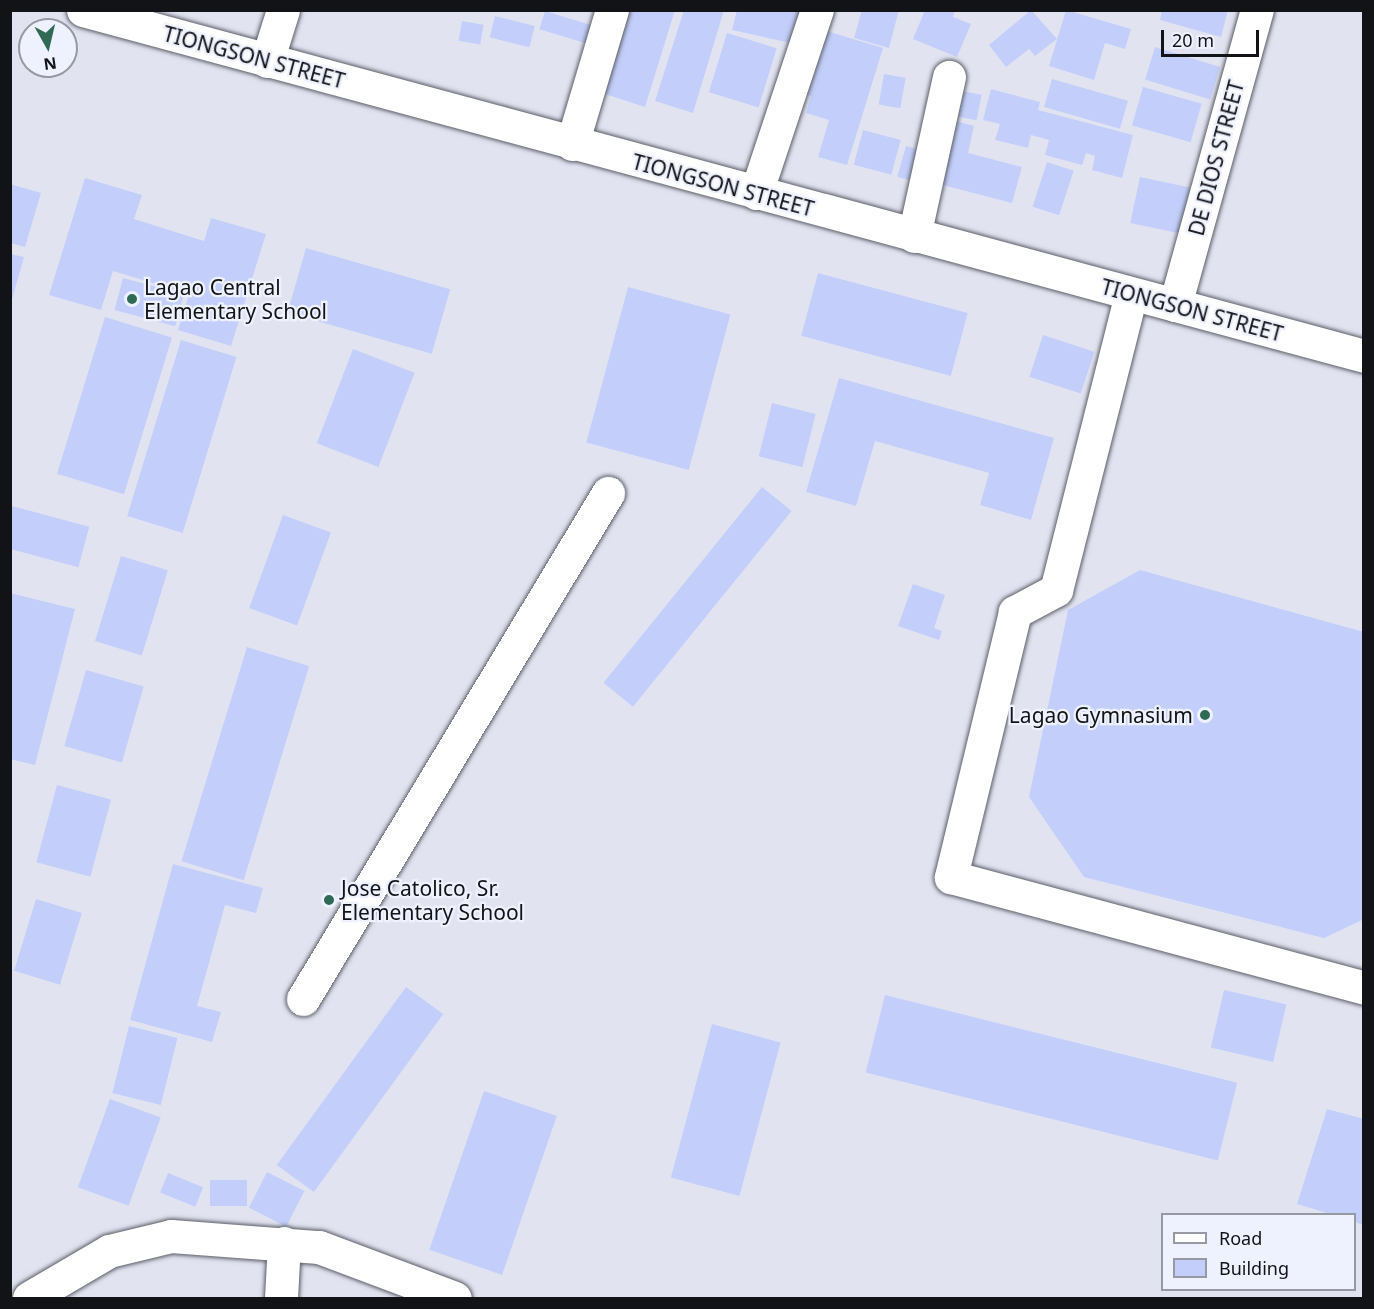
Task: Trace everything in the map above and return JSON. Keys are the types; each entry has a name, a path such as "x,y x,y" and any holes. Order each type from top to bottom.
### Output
{"street":[{"name":"TIONGSON STREET","path":"83,10 572,144 1364,356"},
{"path":"267,61 283,10"},
{"path":"572,144 612,10"},
{"path":"756,193 817,10"},
{"name":"DE DIOS STREET","path":"1175,305 1257,10"},
{"path":"914,236 949,77"},
{"path":"1131,294 1056,590 1015,612 951,878 1364,988"},
{"path":"303,999 608,494"},
{"path":"29,1299 109,1251 142,1240 171,1236 319,1247 455,1299"},
{"path":"281,1299 284,1243"}],"building":[{"path":"624,10 675,10 645,107 599,92"},
{"path":"684,10 724,10 693,113 655,101"},
{"path":"737,10 803,10 795,44 732,30"},
{"path":"862,10 899,10 889,48 854,38"},
{"path":"925,10 955,10 953,17 971,24 957,57 913,39"},
{"path":"1031,10 1057,39 1035,56 1029,49 1006,67 989,45"},
{"path":"1066,10 1131,29 1125,49 1105,43 1094,80 1049,66"},
{"path":"1162,10 1228,10 1221,37 1160,20"},
{"path":"545,11 595,26 589,44 539,29"},
{"path":"495,16 535,26 529,47 490,37"},
{"path":"462,21 484,25 480,45 459,41"},
{"path":"820,29 883,48 847,165 818,157 829,120 806,113 811,96 800,93"},
{"path":"727,33 777,48 759,107 709,92"},
{"path":"1155,47 1220,67 1210,99 1145,80"},
{"path":"884,74 906,78 900,108 879,105"},
{"path":"1052,79 1128,101 1120,129 1044,107"},
{"path":"1143,87 1202,104 1191,142 1132,125"},
{"path":"991,89 1040,102 1038,110 1133,135 1122,178 1092,170 1095,156 1086,153 1082,165 1045,155 1049,140 1031,135 1028,148 995,140 1000,124 983,120"},
{"path":"962,91 982,95 977,120 957,117"},
{"path":"952,120 974,126 968,153 1022,167 1012,203 935,183"},
{"path":"863,130 901,140 891,175 854,165"},
{"path":"906,146 930,153 921,184 897,177"},
{"path":"1047,162 1074,171 1059,215 1032,207"},
{"path":"1140,177 1190,188 1180,234 1130,223"},
{"path":"85,178 142,195 134,219 204,241 211,218 266,234 231,346 178,330 189,294 113,271 101,310 49,295"},
{"path":"10,184 41,193 25,247 10,243"},
{"path":"306,248 450,289 432,354 288,312"},
{"path":"10,254 24,257 11,303 10,303"},
{"path":"818,273 968,313 951,376 801,336"},
{"path":"123,278 184,294 175,326 114,310"},
{"path":"628,287 730,314 689,470 586,443"},
{"path":"105,317 172,337 124,494 57,474"},
{"path":"1043,335 1094,352 1081,394 1029,377"},
{"path":"181,340 236,357 183,533 127,516"},
{"path":"353,349 415,373 378,467 317,443"},
{"path":"839,378 1054,438 1031,520 980,505 989,473 875,441 856,506 806,492"},
{"path":"772,403 816,414 802,467 759,456"},
{"path":"762,487 792,511 633,707 603,683"},
{"path":"12,506 89,527 78,567 10,549"},
{"path":"283,515 331,532 297,625 249,608"},
{"path":"121,556 168,570 142,655 95,641"},
{"name":"Lagao Gymnasium","path":"1140,570 1364,632 1364,919 1324,938 1084,877 1029,797 1068,610"},
{"path":"913,584 945,595 934,628 942,631 939,640 898,626"},
{"path":"10,593 75,609 35,765 10,759"},
{"path":"247,647 309,666 244,880 182,861"},
{"path":"86,670 144,687 122,762 64,746"},
{"path":"57,785 111,799 90,877 36,862"},
{"path":"173,864 263,888 256,913 225,905 197,1006 221,1012 212,1042 130,1020"},
{"path":"36,899 82,913 60,985 14,971"},
{"path":"406,987 443,1014 314,1192 277,1165"},
{"path":"1224,990 1286,1004 1273,1062 1211,1047"},
{"path":"885,995 1237,1083 1218,1160 866,1073"},
{"path":"712,1024 781,1042 739,1196 671,1178"},
{"path":"129,1026 178,1038 161,1105 112,1093"},
{"path":"484,1091 557,1116 502,1275 429,1250"},
{"path":"110,1099 161,1117 129,1206 78,1187"},
{"path":"1327,1109 1364,1119 1364,1225 1356,1223 1356,1213 1327,1213 1297,1204"},
{"path":"267,1172 304,1191 286,1227 249,1208"},
{"path":"168,1173 203,1187 195,1207 160,1192"},
{"path":"210,1180 247,1180 247,1206 210,1206"}],"place":[{"name":"Lagao Central Elementary School","path":"132,299"},
{"name":"Lagao Gymnasium","path":"1205,715"},
{"name":"Jose Catolico, Sr. Elementary School","path":"329,900"}]}
